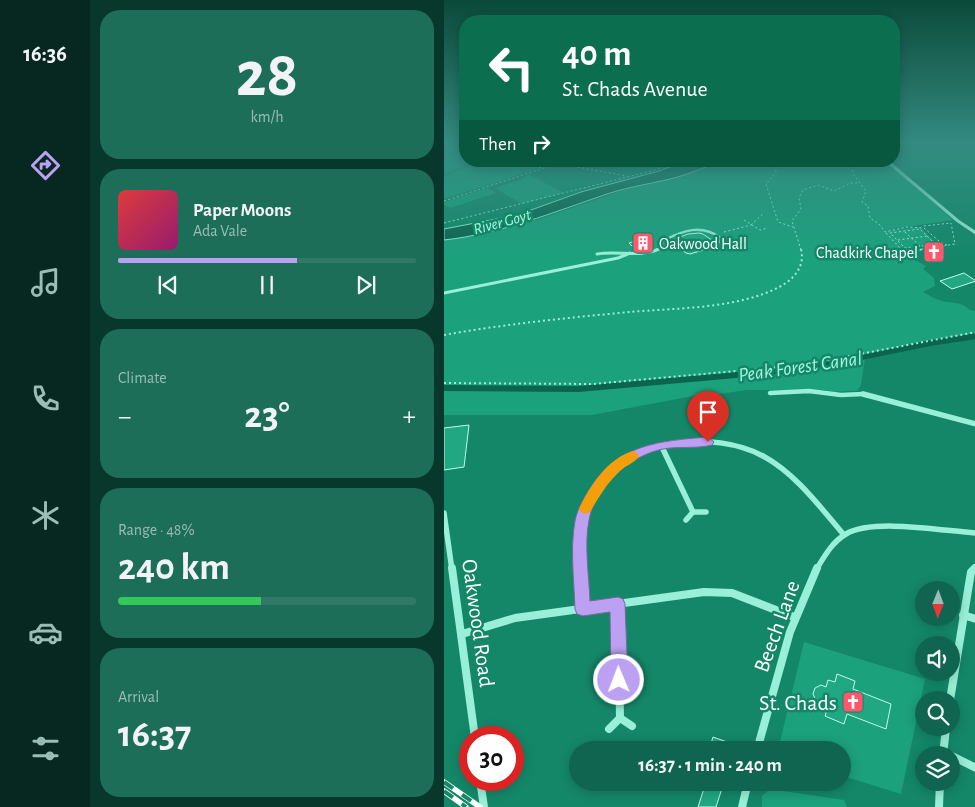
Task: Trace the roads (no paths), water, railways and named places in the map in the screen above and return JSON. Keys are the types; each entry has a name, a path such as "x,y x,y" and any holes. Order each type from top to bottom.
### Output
{"street":[{"path":"911,182 975,233"},
{"path":"863,394 975,424"},
{"path":"583,609 580,546 582,522 591,496 600,482 618,465 634,455 661,445 696,441 720,442 761,454 784,469 844,535 860,529 877,527 975,532"},
{"path":"661,445 693,512"},
{"path":"686,520 693,512 706,512"},
{"name":"Oakwood Road","path":"444,513 447,549 462,634 474,726"},
{"name":"Beech Lane","path":"760,741 794,617 821,562 830,548 844,535"},
{"path":"951,691 971,572 975,568"},
{"path":"462,634 515,618 704,592 732,593 794,617"},
{"path":"609,729 620,718 618,604"},
{"path":"963,615 975,620"},
{"path":"620,718 632,726"},
{"path":"960,760 975,768"},
{"path":"482,791 484,807"},
{"path":"742,807 746,791"},
{"path":"939,807 940,791"}],"lane":[{"path":"444,293 630,254 648,253 658,250 667,239 697,228 706,228 717,234 721,238 720,242"},
{"path":"597,254 612,252 630,254"},
{"path":"770,393 809,391 841,395 863,394"}],"water":[{"name":"River Goyt","path":"619,182 656,182 616,191 506,228 444,240 444,229 517,215 581,192"}],"waterway":[{"name":"Peak Forest Canal","path":"444,388 579,389 792,370 976,336"}],"railway":[{"path":"444,782 480,807"},
{"path":"444,791 466,807"}],"place":[{"name":"Oakwood Hall","path":"643,243"},
{"name":"Chadkirk Chapel","path":"934,252"},
{"name":"St. Chads","path":"853,702"}]}
